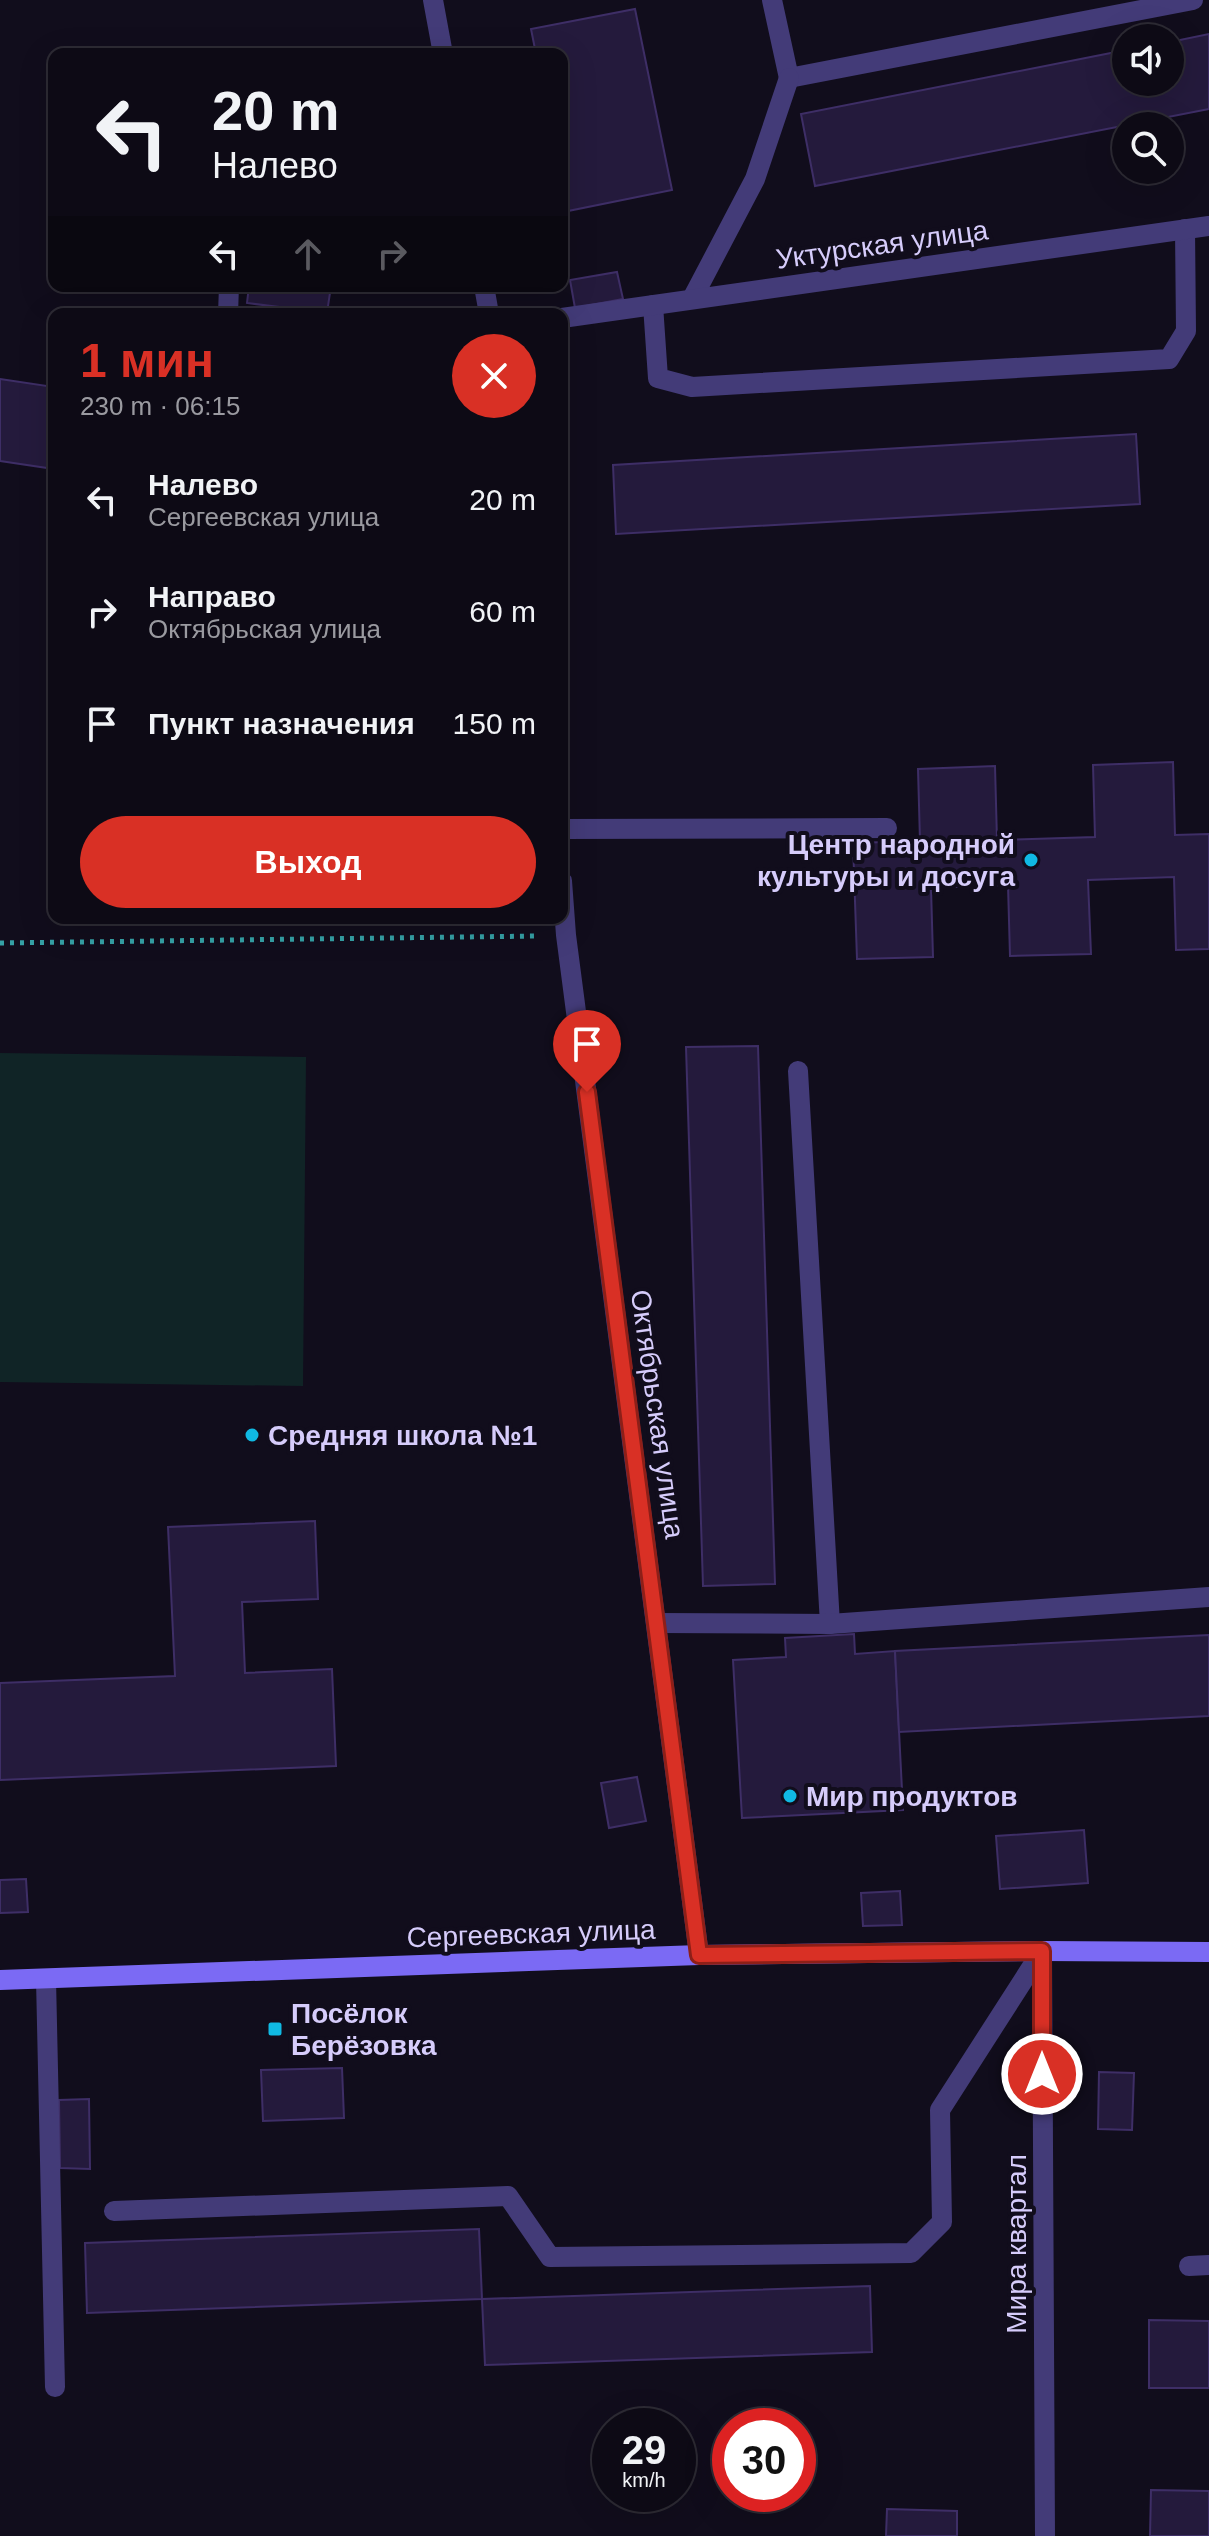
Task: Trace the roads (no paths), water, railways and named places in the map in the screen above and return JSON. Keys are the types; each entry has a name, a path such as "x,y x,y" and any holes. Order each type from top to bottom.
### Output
{"main road":[{"name":"Сергеевская улица","path":"0,1980 699,1955 1209,1952"}],"street":[{"path":"433,0 442,48"},
{"path":"692,299 755,179 789,78 772,0"},
{"path":"789,78 1193,0"},
{"name":"Уктурская улица","path":"568,317 1209,226"},
{"path":"653,305 658,378 692,387 1169,359 1186,331 1185,229"},
{"path":"568,829 887,828"},
{"name":"Октябрьская улица","path":"565,924 699,1955"},
{"path":"798,1071 830,1624"},
{"path":"657,1623 830,1624 1209,1597"},
{"path":"114,2211 508,2196 550,2257 911,2253 942,2222 940,2110 1042,1951"},
{"name":"Мира квартал","path":"1042,1951 1045,2536"},
{"path":"46,1979 55,2387"}],"place":[{"name":"Центр народной культуры и досуга","path":"1031,860"},
{"name":"Средняя школа №1","path":"252,1435"},
{"name":"Мир продуктов","path":"790,1796"},
{"name":"Посёлок Берёзовка","path":"275,2029"}]}
